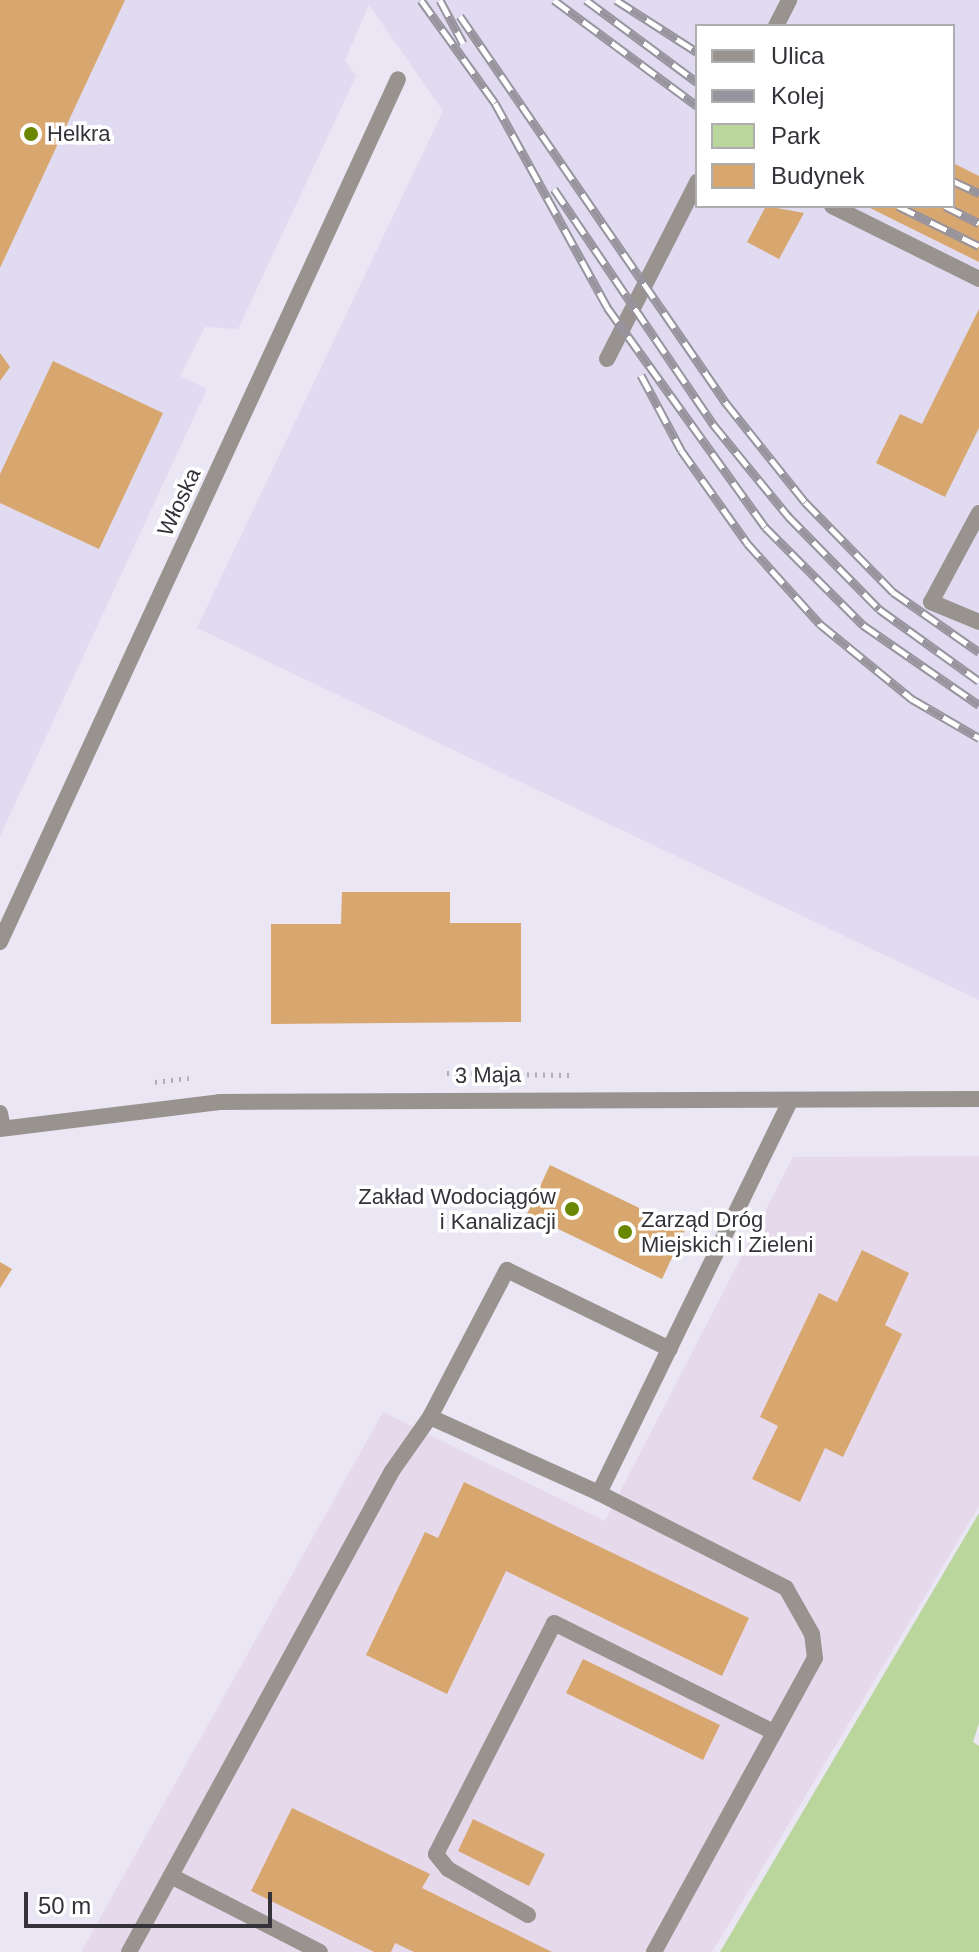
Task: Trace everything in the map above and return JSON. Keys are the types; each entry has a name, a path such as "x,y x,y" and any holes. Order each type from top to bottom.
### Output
{"street":[{"path":"777,24 789,0"},
{"name":"Włoska","path":"0,942 398,79"},
{"path":"607,359 695,186"},
{"path":"836,208 979,279"},
{"path":"979,513 931,602 979,622"},
{"name":"3 Maja","path":"1,1123 219,1102 979,1099"},
{"path":"599,1493 791,1100"},
{"path":"129,1952 392,1471 430,1417 507,1270 670,1349"},
{"path":"430,1417 599,1493 786,1588 812,1634 815,1658 654,1952"},
{"path":"528,1915 448,1869 436,1854 554,1623 774,1732"},
{"path":"171,1876 320,1952"}],"shaded area":[{"path":"0,0 979,0 979,1000 197,628 443,111 369,5 345,60 356,76 238,329 205,327 180,376 207,389 0,836"},
{"path":"979,1156 979,1506 712,1952 81,1952 383,1412 605,1521 793,1157"}],"green space":[{"path":"979,1513 979,1723 973,1742 979,1746 979,1952 720,1952"}],"building":[{"name":"Helkra","path":"0,0 125,0 0,268"},
{"path":"955,164 979,176 979,262 870,208 955,208"},
{"path":"765,208 804,213 779,259 747,242"},
{"path":"979,309 979,428 945,497 876,463 900,414 922,424"},
{"path":"0,353 10,367 0,381"},
{"path":"53,361 163,413 99,549 0,503 0,474"},
{"path":"342,892 450,892 450,923 521,923 521,1022 271,1024 271,924 341,924"},
{"path":"550,1165 685,1230 662,1279 527,1214"},
{"path":"862,1250 909,1273 885,1325 902,1334 843,1457 825,1448 800,1502 752,1479 778,1426 760,1417 819,1293 837,1302"},
{"path":"0,1262 12,1269 0,1288"},
{"path":"464,1482 749,1618 722,1676 506,1571 447,1694 366,1655 425,1532 438,1538"},
{"path":"583,1659 720,1725 703,1760 566,1693"},
{"path":"292,1808 430,1874 422,1888 552,1952 414,1952 395,1943 391,1952 374,1952 251,1891"},
{"path":"473,1819 545,1854 529,1886 458,1851"}],"railway":[{"path":"421,0 495,103 607,307 765,527 863,625 979,705"},
{"path":"440,0 463,43"},
{"path":"554,0 695,105"},
{"path":"586,0 695,81"},
{"path":"616,0 695,51"},
{"path":"460,16 726,403 805,502 893,592 979,652"},
{"path":"955,182 979,193"},
{"path":"554,189 713,424 788,516 879,609 979,681"},
{"path":"902,208 979,246"},
{"path":"949,208 979,223"},
{"path":"641,375 681,450 747,543 820,624 912,699 979,738"}],"place":[{"name":"Helkra","path":"31,134"},
{"name":"Zakład Wodociągów i Kanalizacji","path":"572,1209"},
{"name":"Zarząd Dróg Miejskich i Zieleni","path":"625,1232"}]}
